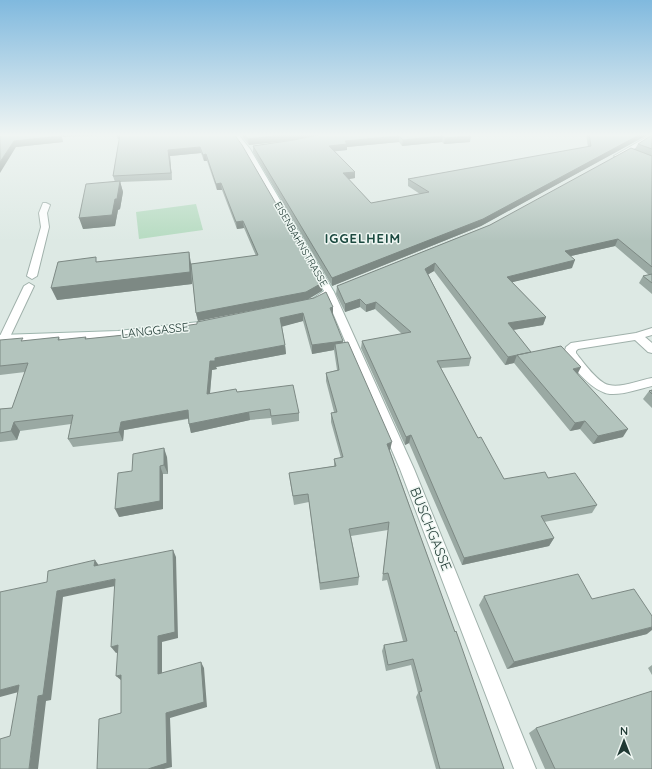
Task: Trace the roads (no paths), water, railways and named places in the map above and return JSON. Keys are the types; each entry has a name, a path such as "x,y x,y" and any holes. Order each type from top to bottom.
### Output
{"street":[{"name":"EISENBAHNSTRASSE","path":"262,170 334,290"},
{"path":"2,339 30,281 45,227 43,213 46,205"},
{"path":"304,304 318,300 334,290"},
{"name":"BUSCHGASSE","path":"334,290 358,354 409,474 525,769"},
{"name":"LANGGASSE","path":"2,339 118,334 210,324"},
{"path":"652,331 637,336 575,346 570,350 570,354 598,384 605,389 613,390 652,382"},
{"path":"637,336 652,350"}],"district":[{"name":"IGGELHEIM","path":"363,238"}]}
